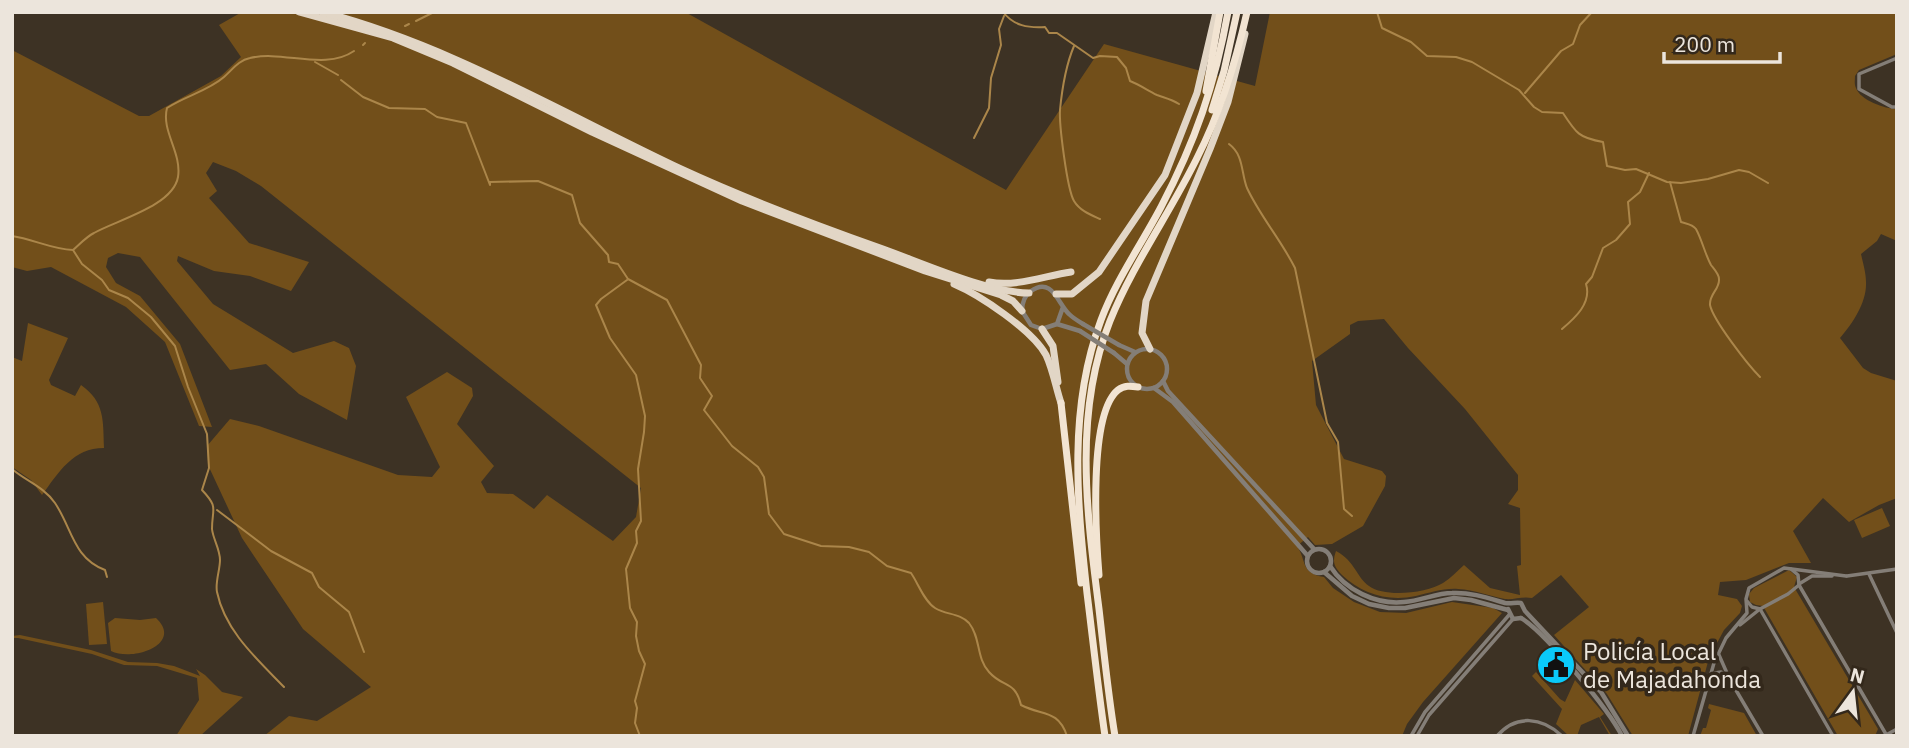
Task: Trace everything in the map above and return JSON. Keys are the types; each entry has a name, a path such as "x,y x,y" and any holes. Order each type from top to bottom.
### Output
{"highway":[{"path":"299,12 393,38 453,63 685,176 859,249 956,285 988,302 1043,351 1061,403"},
{"path":"322,12 416,42 501,80 683,170 856,239 1007,291 1029,293"},
{"path":"1192,143 1211,67 1218,12"},
{"path":"1056,294 1072,294 1099,272 1165,175 1197,93 1218,12"},
{"path":"1105,736 1079,496 1078,421 1082,387 1091,351 1115,286 1159,211 1203,117 1217,69 1228,12"},
{"path":"1183,182 1215,99 1237,12"},
{"path":"1115,736 1094,568 1087,481 1087,422 1091,388 1099,354 1119,301 1198,157 1227,82 1248,12"},
{"path":"1150,349 1142,333 1146,301 1228,103 1248,12"},
{"path":"823,233 1000,295 1018,306 1022,312"},
{"path":"941,270 1004,284 1071,272"},
{"path":"1042,329 1053,346 1087,625 1097,679"},
{"path":"1106,670 1107,646 1099,571 1096,461 1102,424 1112,397 1121,388 1138,387"}],"street":[{"path":"1897,58 1859,74 1859,89 1892,107 1897,107"},
{"path":"1127,364 1080,331 1057,324 1042,329 1031,326 1022,312 1025,298 1029,293 1044,288 1056,294 1067,313 1119,345 1136,352 1150,349 1156,351 1165,360 1167,371 1163,381 1154,388"},
{"path":"1057,324 1063,307"},
{"path":"1136,352 1127,364 1128,375 1138,387 1154,388 1173,402 1307,555"},
{"path":"1163,381 1168,391 1314,549"},
{"path":"1622,736 1593,694 1521,618 1471,600 1454,598 1405,608 1369,604 1352,596 1324,572 1310,569 1307,555 1320,548 1329,553 1330,566 1343,582 1355,591 1389,602 1405,602 1454,593 1471,594 1511,604 1521,603 1525,611 1601,692 1628,736"},
{"path":"1324,572 1330,566"},
{"path":"1693,736 1718,653 1747,613 1746,599 1749,588 1784,568 1846,576"},
{"path":"1790,568 1798,575 1805,597 1886,735 1897,729"},
{"path":"1735,628 1758,609 1774,603 1812,576 1846,576 1897,569"},
{"path":"1869,574 1897,633"},
{"path":"1805,580 1802,586 1805,597"},
{"path":"1746,599 1751,606 1758,609 1833,736"},
{"path":"1417,736 1435,708 1510,615 1511,604"},
{"path":"1521,618 1525,611"},
{"path":"1411,736 1425,712 1510,615"},
{"path":"1718,653 1730,680 1763,736"},
{"path":"1714,663 1723,667"},
{"path":"1709,679 1715,673 1721,672 1730,680"},
{"path":"1497,736 1511,724 1528,719 1550,725 1562,736"}],"shaded area":[{"path":"242,12 685,12 1006,190 1104,44 1255,86 1270,12 1897,12 1897,54 1859,70 1855,76 1855,86 1868,100 1880,106 1897,109 1897,241 1881,234 1877,241 1861,254 1866,290 1862,305 1840,338 1863,368 1897,381 1897,498 1849,522 1823,498 1793,531 1811,563 1789,563 1746,580 1720,582 1718,595 1737,599 1742,606 1740,613 1724,630 1709,658 1688,736 1633,736 1607,694 1554,635 1589,607 1561,575 1532,598 1505,599 1452,589 1395,598 1367,592 1350,582 1337,569 1334,561 1336,551 1348,560 1369,586 1385,592 1406,593 1436,586 1464,565 1490,588 1520,595 1517,566 1521,565 1520,508 1508,504 1518,490 1518,475 1465,409 1384,319 1358,321 1350,325 1350,334 1312,361 1316,405 1344,459 1382,471 1386,476 1385,486 1363,526 1332,544 1315,545 1308,537 1297,546 1305,566 1311,573 1324,577 1333,588 1354,602 1380,612 1406,613 1452,602 1493,608 1502,613 1423,702 1402,736 264,736 289,716 317,721 371,687 303,629 242,538 208,465 207,446 230,419 259,426 398,475 432,477 440,467 406,397 447,372 472,388 473,396 457,424 494,466 481,482 487,493 513,494 534,509 547,495 613,541 636,517 641,488 261,186 236,171 213,162 206,173 217,191 209,198 249,243 309,262 291,291 250,276 214,271 178,256 177,261 213,304 293,353 334,341 349,348 356,366 347,420 299,394 266,364 230,370 140,257 118,253 108,258 106,267 116,283 140,296 180,344 212,427 199,426 165,342 126,307 51,267 27,271 12,267 12,50 139,116 149,116 221,76 241,57 219,25"},
{"path":"28,323 68,338 49,380 51,385 75,396 81,385 89,391 99,405 103,429 104,448 93,449 75,457 42,495 31,480 12,467 12,357 22,361"},
{"path":"1882,508 1890,526 1862,538 1854,520"},
{"path":"1789,570 1797,577 1794,587 1878,729 1875,736 1838,736 1763,606 1750,602 1749,594 1754,588"},
{"path":"103,602 107,644 89,645 86,604"},
{"path":"115,618 156,618 163,627 164,636 160,643 142,652 120,654 111,651 108,623"},
{"path":"20,635 91,650 128,662 174,666 200,676 196,669 222,692 243,697 200,736 176,736 199,700 197,678 157,666 124,665 92,654 12,638"},
{"path":"1536,672 1565,702 1575,680 1604,714 1600,717 1612,736 1599,717 1581,725 1577,736 1569,736 1556,724 1562,709 1532,676"},
{"path":"1709,704 1744,713 1757,736 1700,736 1703,728 1706,728 1711,710 1708,708"}],"waterway":[{"path":"416,21 434,12"},
{"path":"1003,12 1017,23 1045,27 1049,33 1057,33 1093,58 1117,57 1126,68 1130,81 1179,104"},
{"path":"1377,12 1382,28 1411,42 1427,56 1456,57 1472,62 1519,90 1542,112 1563,113 1579,134 1603,142 1607,166 1625,170 1636,169 1667,182 1681,183 1739,170 1749,172 1768,183"},
{"path":"1525,93 1561,51 1573,44 1580,25 1592,12"},
{"path":"974,138 989,108 991,78 1001,45 999,29 1004,16"},
{"path":"405,26 409,24"},
{"path":"1074,46 1065,77 1060,110 1064,156 1074,201 1082,210 1100,219"},
{"path":"12,236 73,250 91,235 143,211 166,196 178,177 177,159 167,125 167,108 218,82 242,61 263,56 330,59 343,57 354,51"},
{"path":"315,62 338,75"},
{"path":"341,80 363,97 389,108 425,109 437,117 466,123 490,185 490,182 538,181 572,195 580,223 608,255 609,262 618,264 628,279 667,300 701,365 700,378 712,396 704,410 732,446 758,467 764,477 769,514 784,534 821,546 849,547 869,552 887,566 911,573 931,605 969,623 982,661 989,672 1012,688 1021,705 1059,721 1067,736"},
{"path":"1229,144 1240,159 1252,198 1295,268 1327,423 1338,442 1344,509 1352,516"},
{"path":"1562,329 1584,304 1587,298 1586,284 1592,277 1603,248 1616,240 1630,224 1628,202 1640,192 1649,173"},
{"path":"1670,182 1681,222 1696,229 1718,275 1718,286 1710,301 1717,321 1760,377"},
{"path":"73,250 82,264 102,280 109,290 128,298 151,317 175,346 207,434 209,468 202,490 213,508 212,529 220,560 217,588 221,606 243,644 284,687"},
{"path":"627,280 596,305 610,338 636,375 645,416 638,469 641,521 636,531 637,543 626,569 630,608 637,622 636,636 645,664 635,701 635,723 640,736"},
{"path":"12,469 51,497 80,550 94,565 105,570 107,577"},
{"path":"217,510 271,551 312,573 319,587 349,612 364,652"}],"place":[{"name":"Policía Local de Majadahonda","path":"1556,665"}]}
